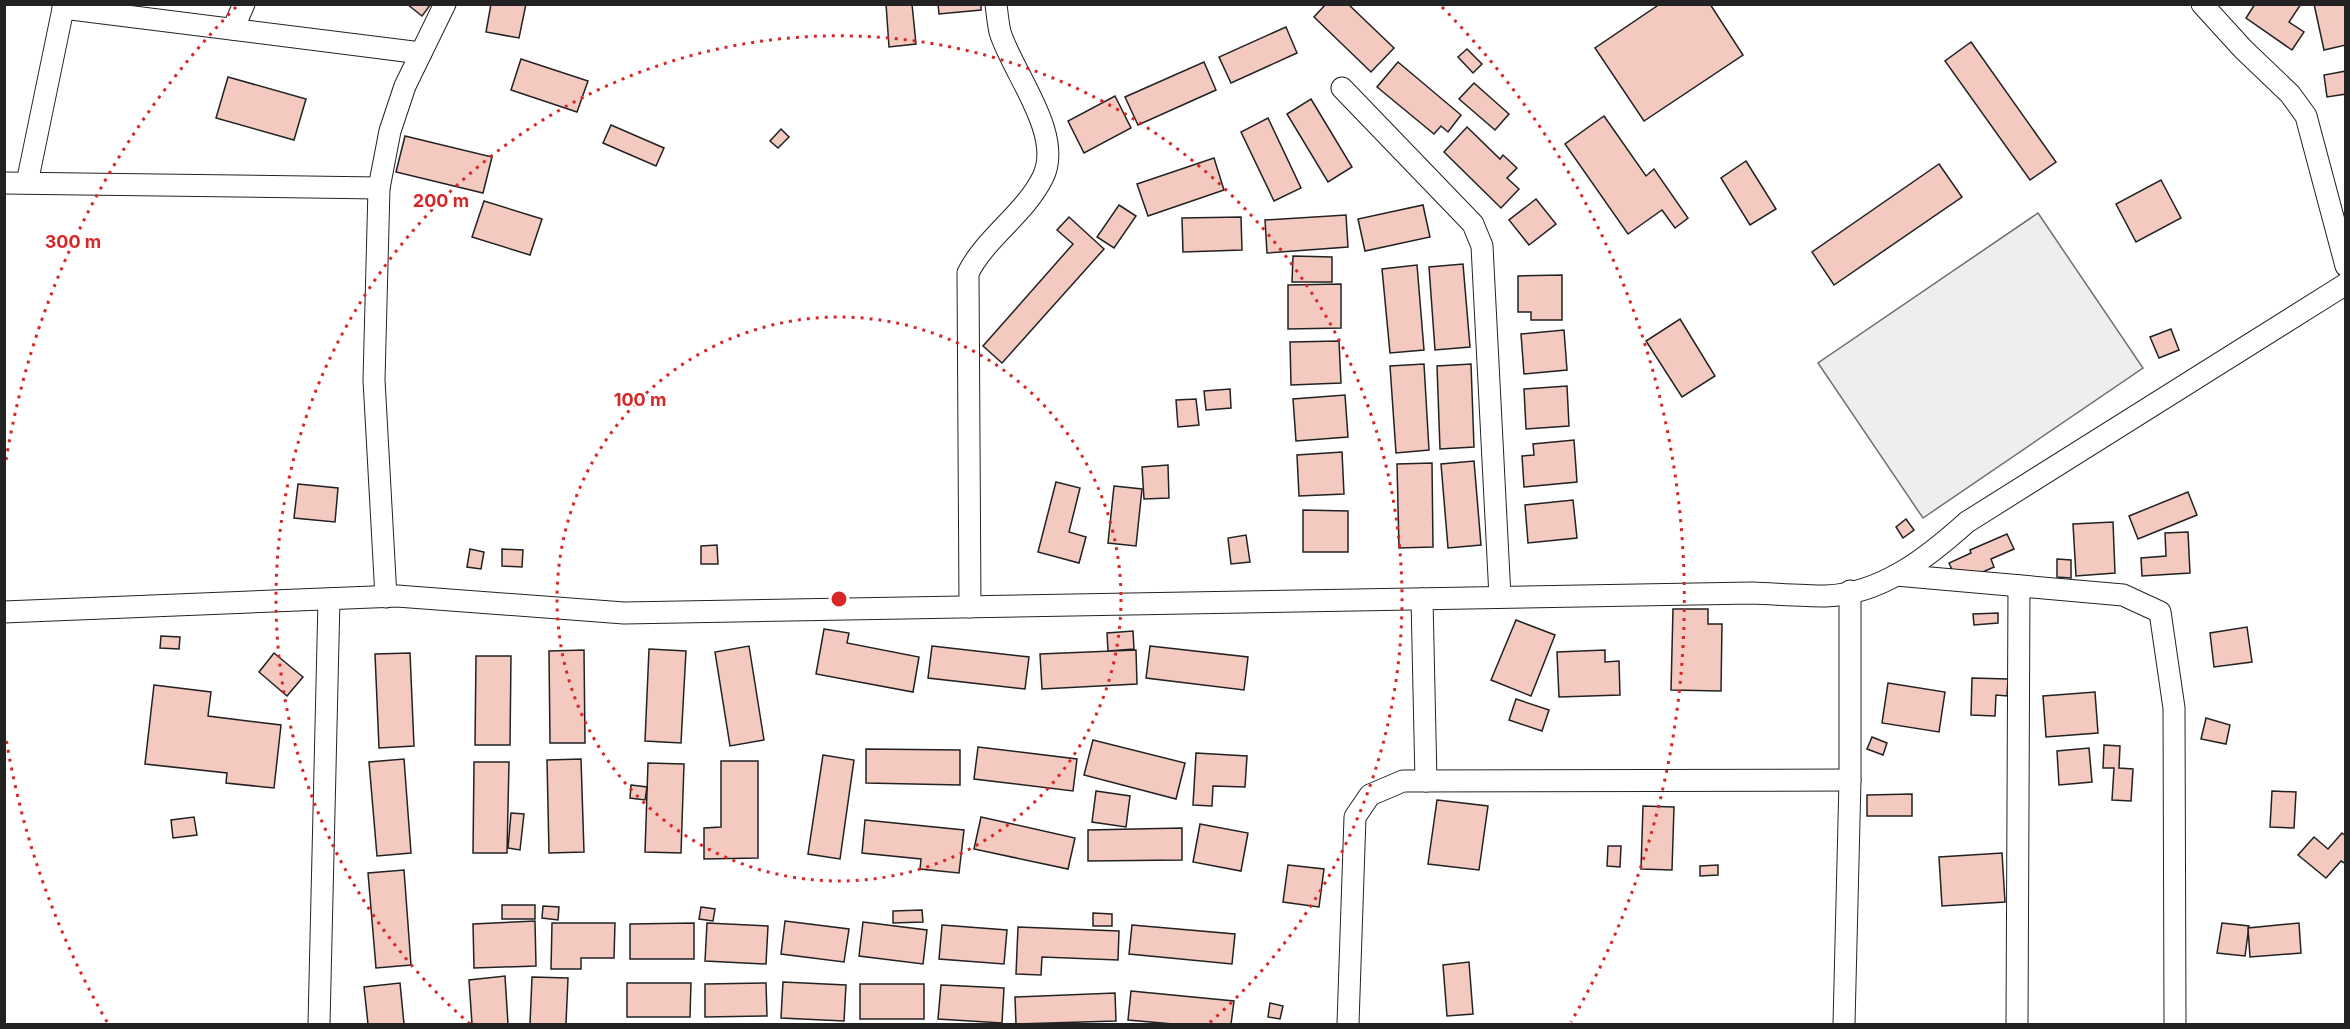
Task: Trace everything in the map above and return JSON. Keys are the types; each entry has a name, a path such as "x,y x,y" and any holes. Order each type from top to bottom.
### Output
{"street":[{"path":"233,29 244,4"},
{"path":"386,597 374,380 379,188 390,131 405,86 445,4"},
{"path":"970,607 968,273 974,260 1019,213 1044,176 1049,154 1040,117 1000,32 996,4"},
{"path":"2202,4 2243,49 2290,94 2306,116 2346,267"},
{"path":"27,183 64,6 421,53"},
{"path":"1342,88 1473,224 1482,246 1500,597"},
{"path":"4,183 379,188"},
{"path":"4,612 386,597 624,613 1752,593 1828,596 1866,588 1922,561 1967,522 2346,284"},
{"path":"1896,575 2123,595 2160,612 2174,708 2175,1024"},
{"path":"2017,1024 2019,586"},
{"path":"1844,1024 1850,780 1850,591"},
{"path":"319,1024 329,599"},
{"path":"1422,599 1426,781"},
{"path":"1348,1024 1355,817 1370,795 1403,781 1850,780"}],"shaded area":[{"path":"2038,213 2143,368 1923,518 1818,363"}],"building":[{"path":"407,4 431,4 422,16"},
{"path":"491,4 526,4 519,38 486,32"},
{"path":"886,4 912,4 916,44 889,47"},
{"path":"938,4 981,4 981,10 939,14"},
{"path":"1326,4 1348,4 1394,48 1371,72 1314,17"},
{"path":"1660,4 1710,4 1743,55 1644,121 1595,48"},
{"path":"2255,4 2301,4 2289,22 2304,32 2292,50 2246,18"},
{"path":"2314,4 2346,4 2346,45 2324,50"},
{"path":"1286,27 1297,53 1231,83 1219,57"},
{"path":"1971,42 2056,162 2030,180 1945,61"},
{"path":"1467,49 1482,64 1473,73 1458,57"},
{"path":"521,59 588,81 577,112 511,90"},
{"path":"1204,62 1216,90 1138,125 1125,97"},
{"path":"1398,62 1461,115 1448,132 1441,126 1434,134 1377,87"},
{"path":"2346,71 2346,94 2327,97 2324,75"},
{"path":"228,77 306,99 294,140 216,118"},
{"path":"1474,83 1509,114 1495,130 1459,99"},
{"path":"1115,96 1131,128 1084,153 1068,121"},
{"path":"1311,99 1352,167 1328,182 1287,114"},
{"path":"1604,116 1646,176 1654,169 1688,218 1675,228 1662,210 1628,234 1565,144"},
{"path":"1268,118 1301,188 1274,201 1241,132"},
{"path":"611,125 664,148 656,166 603,143"},
{"path":"1467,127 1500,159 1503,155 1517,168 1507,178 1519,189 1501,208 1444,152"},
{"path":"781,129 789,137 778,148 770,141"},
{"path":"405,136 492,157 483,193 396,172"},
{"path":"1214,158 1224,190 1148,216 1137,184"},
{"path":"1746,161 1776,209 1750,225 1721,178"},
{"path":"1939,164 1962,197 1834,285 1812,252"},
{"path":"2161,180 2181,218 2136,242 2116,204"},
{"path":"1536,199 1556,224 1529,245 1509,220"},
{"path":"484,201 542,219 530,255 472,237"},
{"path":"1119,205 1136,216 1114,248 1097,237"},
{"path":"1423,205 1430,237 1365,251 1358,219"},
{"path":"1346,215 1348,247 1267,253 1265,220"},
{"path":"1069,217 1104,249 1002,363 983,346 1073,244 1057,230"},
{"path":"1241,217 1242,250 1183,252 1182,218"},
{"path":"1293,256 1332,257 1332,282 1292,282"},
{"path":"1463,264 1470,347 1435,350 1429,267"},
{"path":"1417,265 1424,350 1390,353 1382,269"},
{"path":"1562,275 1562,320 1531,320 1531,312 1518,312 1518,276"},
{"path":"1341,284 1341,328 1288,329 1288,285"},
{"path":"1680,319 1715,376 1682,397 1646,341"},
{"path":"2171,329 2179,350 2159,358 2150,337"},
{"path":"1564,330 1567,370 1524,374 1521,334"},
{"path":"1339,341 1341,383 1291,385 1290,342"},
{"path":"1424,364 1429,450 1396,453 1390,366"},
{"path":"1471,364 1474,447 1440,449 1437,366"},
{"path":"1567,386 1569,426 1526,429 1524,389"},
{"path":"1230,389 1231,408 1206,410 1204,391"},
{"path":"1345,395 1348,437 1296,441 1293,399"},
{"path":"1196,399 1199,425 1178,427 1176,400"},
{"path":"1574,440 1577,482 1524,487 1522,456 1534,455 1533,444"},
{"path":"1342,452 1344,494 1299,496 1297,455"},
{"path":"1474,461 1481,545 1448,548 1441,464"},
{"path":"1432,463 1433,547 1399,548 1397,464"},
{"path":"1168,465 1169,498 1144,499 1142,467"},
{"path":"1056,482 1080,488 1069,532 1086,537 1079,563 1038,552"},
{"path":"298,484 338,488 335,522 294,518"},
{"path":"1114,486 1142,489 1136,546 1108,543"},
{"path":"2188,492 2197,515 2138,539 2129,516"},
{"path":"1573,500 1577,538 1528,543 1525,505"},
{"path":"1303,510 1348,511 1348,552 1303,552"},
{"path":"1906,519 1914,530 1903,538 1896,527"},
{"path":"2113,522 2115,573 2076,576 2073,524"},
{"path":"2188,532 2190,573 2142,576 2141,558 2166,556 2165,533"},
{"path":"2007,534 2014,549 1991,559 1994,567 1958,583 1949,563 1971,553 1970,550"},
{"path":"1246,535 1250,562 1231,564 1228,538"},
{"path":"717,545 718,564 701,564 701,546"},
{"path":"470,549 484,552 481,569 467,567"},
{"path":"502,549 523,550 522,567 502,566"},
{"path":"2057,559 2071,560 2071,578 2057,577"},
{"path":"1673,609 1708,609 1708,624 1722,624 1721,691 1671,690"},
{"path":"1998,613 1998,623 1974,625 1973,614"},
{"path":"1516,620 1555,635 1531,696 1491,680"},
{"path":"2247,627 2252,662 2214,667 2210,633"},
{"path":"824,629 849,633 847,643 919,657 913,692 816,674"},
{"path":"1133,631 1134,649 1108,651 1107,633"},
{"path":"161,636 180,637 179,649 160,648"},
{"path":"749,646 764,740 730,746 715,652"},
{"path":"932,646 1029,657 1025,689 928,678"},
{"path":"1150,646 1248,657 1244,690 1146,678"},
{"path":"649,649 686,651 681,743 645,741"},
{"path":"584,650 585,743 550,743 549,651"},
{"path":"1136,650 1137,684 1042,689 1040,654"},
{"path":"1605,650 1605,662 1619,661 1620,695 1559,697 1557,652"},
{"path":"274,653 303,677 287,696 259,672"},
{"path":"410,653 414,746 379,748 375,654"},
{"path":"476,656 511,656 510,745 475,745"},
{"path":"1972,678 2008,679 2007,696 1996,695 1995,716 1971,715"},
{"path":"1888,683 1945,692 1939,732 1882,723"},
{"path":"154,685 211,692 208,716 281,725 274,788 226,783 227,773 145,764"},
{"path":"2095,692 2098,733 2046,737 2043,696"},
{"path":"1516,699 1549,710 1542,731 1509,720"},
{"path":"2206,718 2230,725 2226,744 2201,739"},
{"path":"1872,737 1887,743 1883,755 1867,749"},
{"path":"1093,740 1185,763 1176,799 1084,775"},
{"path":"2104,745 2120,746 2119,768 2133,769 2131,801 2112,800 2114,768 2103,768"},
{"path":"978,747 1077,759 1073,791 974,779"},
{"path":"2089,748 2092,782 2059,785 2057,751"},
{"path":"866,749 960,750 960,785 866,783"},
{"path":"1196,753 1247,756 1245,787 1213,786 1212,806 1193,805"},
{"path":"823,755 854,760 840,859 808,854"},
{"path":"404,759 411,853 377,856 369,762"},
{"path":"581,759 584,852 549,853 547,760"},
{"path":"721,761 758,761 758,858 704,859 704,828 721,827"},
{"path":"474,762 509,762 507,853 473,853"},
{"path":"648,763 684,764 681,853 645,852"},
{"path":"631,785 647,787 645,800 630,798"},
{"path":"1096,791 1130,796 1126,827 1092,822"},
{"path":"2272,791 2296,792 2294,828 2270,827"},
{"path":"1912,794 1912,816 1867,816 1867,795"},
{"path":"1437,800 1488,806 1479,870 1428,864"},
{"path":"1643,806 1674,807 1672,870 1641,869"},
{"path":"511,813 524,814 520,850 508,848"},
{"path":"194,817 197,835 173,838 171,820"},
{"path":"981,817 1075,838 1068,869 974,849"},
{"path":"865,820 964,830 959,873 920,869 921,859 862,853"},
{"path":"1200,824 1248,833 1241,871 1193,862"},
{"path":"1182,828 1182,860 1088,861 1088,830"},
{"path":"2342,833 2346,836 2346,864 2341,861 2326,878 2298,855 2314,837 2328,849"},
{"path":"1608,846 1621,846 1620,867 1607,866"},
{"path":"2002,853 2005,902 1942,906 1939,857"},
{"path":"1288,865 1324,869 1319,907 1283,902"},
{"path":"1718,865 1718,875 1700,876 1700,866"},
{"path":"404,870 411,965 376,968 368,873"},
{"path":"502,905 535,905 535,919 502,919"},
{"path":"543,906 559,907 558,920 542,918"},
{"path":"701,907 715,909 713,921 699,919"},
{"path":"922,910 923,922 893,923 893,911"},
{"path":"1093,913 1112,914 1112,926 1093,926"},
{"path":"535,921 536,966 474,968 473,924"},
{"path":"785,921 849,929 844,962 781,954"},
{"path":"863,922 927,930 923,964 859,956"},
{"path":"552,923 615,923 614,958 581,958 581,969 551,969"},
{"path":"694,923 694,959 630,959 630,924"},
{"path":"707,923 768,926 766,964 705,961"},
{"path":"2222,923 2249,926 2245,956 2217,953"},
{"path":"2299,923 2301,953 2250,957 2248,928"},
{"path":"942,925 1007,930 1004,964 939,959"},
{"path":"1132,925 1235,934 1232,964 1129,954"},
{"path":"1018,927 1119,931 1118,960 1042,957 1041,975 1016,974"},
{"path":"1469,962 1473,1014 1447,1016 1443,965"},
{"path":"505,976 508,1024 472,1024 469,980"},
{"path":"532,977 568,978 566,1024 530,1024"},
{"path":"783,982 846,985 844,1021 781,1018"},
{"path":"400,983 404,1024 368,1024 364,987"},
{"path":"627,983 691,983 690,1017 627,1017"},
{"path":"766,983 767,1016 705,1017 705,984"},
{"path":"860,984 924,984 924,1019 860,1019"},
{"path":"941,985 1004,988 1002,1023 938,1019"},
{"path":"1131,991 1234,1001 1231,1024 1173,1024 1128,1020"},
{"path":"1115,993 1116,1021 1016,1024 1015,997"},
{"path":"1270,1003 1283,1006 1280,1019 1268,1017"}]}
